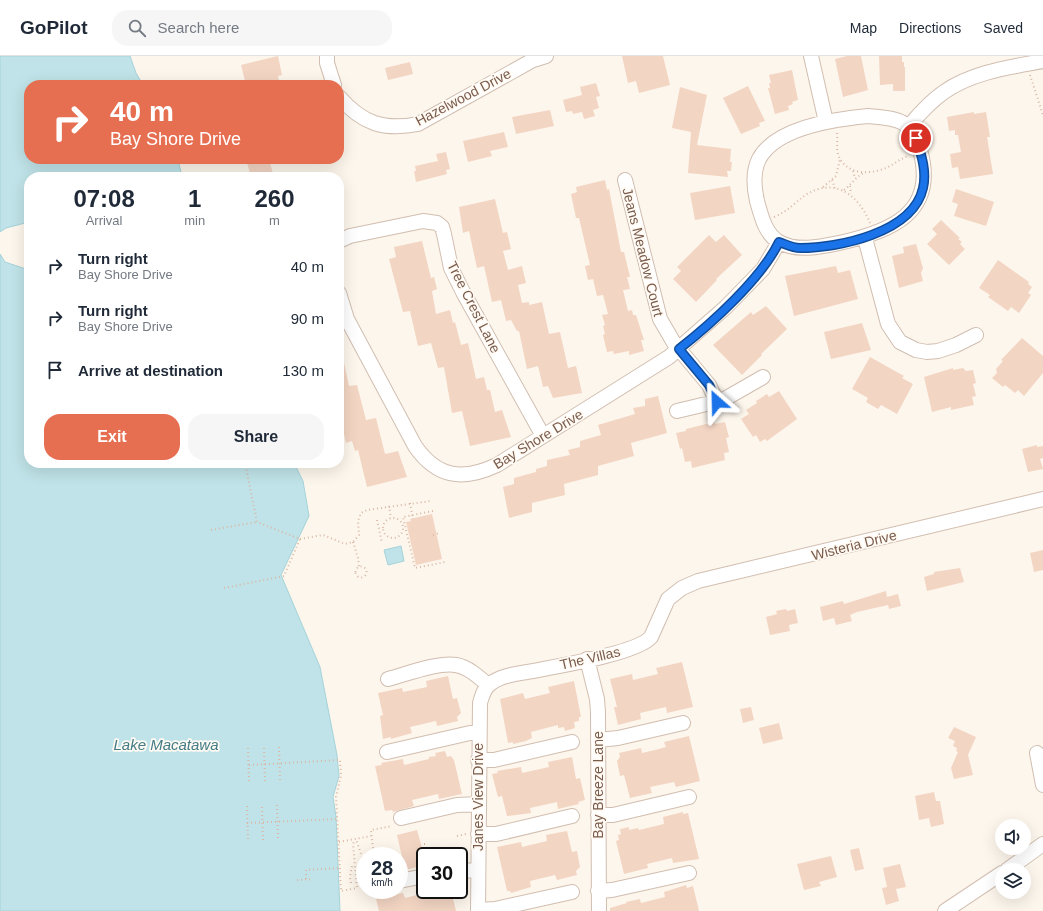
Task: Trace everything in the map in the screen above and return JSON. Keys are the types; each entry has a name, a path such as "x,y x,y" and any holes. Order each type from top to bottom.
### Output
{"street":[{"path":"327,56 327,63 332,80"},
{"path":"811,56 831,126"},
{"name":"Hazelwood Drive","path":"344,101 367,121 387,127 400,128 418,124 537,57"},
{"path":"909,126 934,99 945,90 964,80 1043,61"},
{"path":"868,116 893,118 909,126 916,138 925,176 923,189 919,200 903,218 890,227 829,245 798,248 779,242 770,234 760,212 755,183 759,160 773,144 789,134 831,126 868,116"},
{"name":"Jeans Meadow Court","path":"625,180 660,319 666,332 709,385 717,402"},
{"name":"Tree Crest Lane","path":"344,239 350,236 423,221 437,223 442,227 449,261 460,286 543,436"},
{"path":"869,233 888,324 900,342 916,350 927,352 956,344 976,335"},
{"name":"Bay Shore Drive","path":"344,312 346,319 415,446 429,464 450,474 465,476 475,474 497,465 654,368 679,349 726,307 763,269 779,242"},
{"path":"677,411 729,398 763,377"},
{"name":"Wisteria Drive","path":"668,599 682,588 698,581 1043,499"},
{"name":"The Villas","path":"488,685 506,676 635,647 647,641 654,631 668,599"},
{"name":"Bay Breeze Lane","path":"587,659 597,699 598,911"},
{"path":"388,679 445,665 457,665 468,670 488,685"},
{"name":"Janes View Drive","path":"478,910 478,870 474,834 478,804 480,703 488,685"},
{"path":"598,740 618,738 683,723"},
{"path":"387,752 470,732 479,733"},
{"path":"478,760 494,760 572,742"},
{"path":"1037,753 1043,785"},
{"path":"598,815 613,815 689,797"},
{"path":"398,823 458,805 478,804"},
{"path":"474,834 496,834 572,816"},
{"path":"1017,863 1043,844"},
{"path":"468,871 478,870"},
{"path":"598,891 612,890 689,873"},
{"path":"946,911 995,878"},
{"path":"478,910 495,909 572,892"}],"path":[{"path":"1029,72 1043,115"},
{"path":"831,126 840,159 853,171 863,173"},
{"path":"844,190 850,186 854,178 863,173 886,168 898,159 910,156"},
{"path":"770,219 790,210 807,194 823,187 832,180 838,170 840,159"},
{"path":"853,171 854,178"},
{"path":"832,180 835,188"},
{"path":"850,186 851,195"},
{"path":"823,187 844,190 851,195 864,209 869,233"},
{"path":"246,468 257,522"},
{"path":"211,530 257,522 300,539 323,535 345,544 353,542 359,535 358,521 361,513 366,510 431,500"},
{"path":"410,503 413,519"},
{"path":"389,506 391,518"},
{"path":"433,511 403,517 404,526 415,568 445,562"},
{"path":"391,518 397,518 404,526 402,532 395,538 388,537 383,530 385,521 391,518"},
{"path":"377,520 382,543"},
{"path":"379,531 383,530"},
{"path":"433,535 439,533"},
{"path":"224,588 284,576 300,539"},
{"path":"353,542 359,567 356,574 360,578 363,578 366,575 366,570 359,567"},
{"path":"279,747 280,780"},
{"path":"248,748 249,782"},
{"path":"264,748 265,782"},
{"path":"249,765 340,760 341,775 336,797 341,891 356,889 353,844 356,840"},
{"path":"277,805 278,838"},
{"path":"246,806 248,840"},
{"path":"262,806 263,840"},
{"path":"247,823 338,819"},
{"path":"373,847 371,830 398,823"},
{"path":"457,836 474,834"},
{"path":"339,842 372,836"},
{"path":"356,840 358,847"},
{"path":"351,883 350,877 352,866 354,865"},
{"path":"306,879 306,870 340,868"},
{"path":"297,880 313,879"}],"water":[{"path":"0,56 130,56 140,80 24,80 24,164 179,164 181,172 24,172 24,223 6,228 0,232"},
{"name":"Lake Macatawa","path":"0,254 5,262 24,268 24,468 296,468 303,481 309,516 281,575 320,667 337,755 339,776 333,797 336,817 340,911 0,911"},
{"path":"401,546 404,561 388,565 384,550"}],"building":[{"path":"278,56 282,75 278,76 279,80 245,80 241,65"},
{"path":"622,56 663,56 670,85 639,93 636,81 628,83"},
{"path":"847,56 861,56 868,90 843,97 835,59"},
{"path":"879,56 902,56 902,62 904,62 905,67 905,91 893,91 893,84 880,85"},
{"path":"410,62 413,74 388,80 385,68"},
{"path":"792,70 798,100 792,102 793,104 788,106 789,110 775,114 768,88 770,88 769,83 771,83 769,75"},
{"path":"596,83 600,96 596,97 599,108 593,110 595,116 584,119 582,112 573,114 572,111 566,112 563,100 582,95 580,87"},
{"path":"748,86 765,121 759,123 760,126 741,134 723,98"},
{"path":"680,87 707,95 697,145 731,149 730,162 732,162 731,171 727,171 728,177 688,173 691,132 672,128"},
{"path":"550,110 554,126 516,134 512,117"},
{"path":"974,112 974,114 986,112 990,137 987,137 993,174 960,179 958,167 952,168 950,154 961,152 958,135 955,135 955,130 949,131 947,117"},
{"path":"504,132 508,147 490,151 492,156 468,162 463,141"},
{"path":"446,152 450,169 446,170 447,174 416,182 414,171 416,171 415,166 438,161 436,154"},
{"path":"247,164 270,164 273,172 250,172"},
{"path":"605,180 607,190 609,189 621,252 624,252 630,277 627,277 630,289 623,290 628,311 632,310 633,315 636,315 644,340 641,340 644,351 629,355 629,351 614,354 613,351 607,352 603,335 605,334 603,326 605,325 602,315 608,314 603,295 597,296 593,279 588,280 585,266 590,265 579,218 576,218 571,194 577,192 576,187"},
{"path":"730,186 735,213 695,220 690,193"},
{"path":"956,189 994,202 986,226 954,216 958,204 952,202"},
{"path":"495,199 503,233 507,232 511,249 503,251 508,270 522,266 526,283 518,285 522,303 529,302 529,305 542,302 549,334 560,332 568,368 576,366 582,393 553,398 548,386 543,387 538,366 527,369 519,331 517,331 511,320 506,321 501,300 492,302 484,266 477,268 469,231 463,233 459,207"},
{"path":"941,220 960,238 958,239 962,242 960,244 965,249 949,265 927,244 937,234 932,229"},
{"path":"709,235 716,242 724,235 742,255 716,279 717,280 696,302 673,279 681,271 677,267"},
{"path":"422,241 431,278 434,277 437,289 432,291 436,314 450,310 461,345 468,343 476,379 484,377 487,390 490,390 495,412 502,410 511,437 470,446 462,411 452,413 444,367 438,368 431,343 418,346 410,311 403,312 389,259 396,257 394,247"},
{"path":"916,244 923,268 921,273 923,281 899,288 892,256 904,253 903,247"},
{"path":"998,260 1029,282 1028,284 1032,287 1028,293 1031,295 1019,313 1011,307 1008,311 988,297 990,295 979,288"},
{"path":"836,266 838,273 850,270 858,299 794,316 785,276"},
{"path":"766,306 787,329 742,375 713,345 751,312 753,315"},
{"path":"862,323 871,350 831,359 824,332"},
{"path":"1022,338 1043,356 1043,373 1024,396 1018,390 1015,393 1005,385 1003,387 992,378 997,373 996,369 1003,361 1001,360"},
{"path":"870,357 904,376 902,378 913,384 897,414 881,405 878,409 866,402 868,398 852,389"},
{"path":"344,363 349,386 357,385 366,420 376,418 385,454 398,451 407,477 367,487 358,450 355,451 352,441 346,443 344,434"},
{"path":"953,368 953,370 963,368 966,371 973,370 976,383 973,384 976,396 972,397 974,405 951,410 951,407 932,412 924,377"},
{"path":"779,391 797,419 767,441 765,439 760,442 756,435 753,437 741,419 749,414 746,410 757,403 756,401 767,394 769,397"},
{"path":"658,396 667,433 631,443 634,456 598,466 598,475 564,484 565,495 532,503 532,512 509,518 503,487 514,484 514,478 536,472 536,469 547,466 547,460 570,455 568,450 580,447 580,441 601,435 598,425 635,414 633,408 645,406 645,399"},
{"path":"714,422 715,424 725,422 729,437 726,438 729,452 724,453 725,460 692,468 691,461 685,462 682,448 680,449 676,433"},
{"path":"1037,445 1037,447 1043,446 1043,458 1040,459 1043,469 1028,472 1022,449"},
{"path":"432,514 442,559 416,565 406,522 411,521 410,519"},
{"path":"1043,550 1043,570 1034,572 1030,553"},
{"path":"960,568 964,582 927,591 924,577 934,574 934,572"},
{"path":"886,591 887,597 898,594 901,606 889,609 888,605 857,612 850,615 852,621 836,625 834,618 823,621 820,607 843,601 844,604"},
{"path":"786,609 787,611 795,609 798,623 789,625 790,631 770,635 766,617 777,614 776,611"},
{"path":"682,662 693,707 667,713 666,707 640,713 641,719 618,725 614,707 617,707 610,679 632,674 633,680 658,674 656,668"},
{"path":"448,676 453,699 457,698 461,713 457,717 458,721 437,726 436,721 410,727 412,733 391,739 391,737 383,739 380,716 383,715 378,693 402,688 403,692 427,687 426,681"},
{"path":"574,681 581,717 579,717 579,721 574,722 575,728 565,731 564,727 558,728 558,725 531,732 532,738 526,741 513,744 513,742 508,743 500,699 523,693 525,699 550,693 548,687"},
{"path":"751,707 754,720 743,723 740,709"},
{"path":"779,723 783,739 763,744 759,728"},
{"path":"954,727 976,737 968,755 973,775 954,779 951,768 958,752 956,751 957,748 953,746 955,741 948,738"},
{"path":"689,736 700,781 676,787 674,782 650,787 652,793 630,798 624,775 620,776 617,761 620,757 619,753 641,748 642,753 655,750 666,747 664,742"},
{"path":"445,751 447,757 451,756 454,760 462,794 439,799 438,794 412,800 414,806 393,812 392,810 385,811 375,766 382,765 381,763 403,759 404,765 429,759 429,757 436,756 435,753"},
{"path":"572,757 576,779 580,778 585,800 578,802 579,804 558,809 557,802 530,808 531,813 507,816 502,796 498,797 492,774 498,773 497,771 521,767 522,773 549,767 548,762"},
{"path":"934,792 936,801 940,801 944,824 931,827 929,818 919,820 915,796"},
{"path":"683,812 683,814 688,813 699,859 673,863 672,858 647,864 648,868 624,874 616,841 619,840 618,835 621,834 620,829 629,827 629,830 638,828 639,830 664,824 663,817"},
{"path":"417,830 422,847 416,847 416,867 408,869 408,847 400,847 397,835"},
{"path":"567,831 572,852 577,851 580,867 576,871 577,875 557,880 555,875 530,881 531,887 511,893 510,891 507,891 497,847 521,842 522,847 547,841 546,835"},
{"path":"859,848 864,869 855,871 850,850"},
{"path":"831,856 837,877 819,882 821,886 804,890 797,864"},
{"path":"900,864 906,887 896,889 899,901 886,905 882,888 887,887 883,868"},
{"path":"686,885 687,888 693,886 699,911 610,911 610,908 627,903 626,902 640,899 641,903 665,897 664,892"},
{"path":"416,895 416,899 453,899 456,911 379,911 376,899 408,899 408,897"}],"route":[{"path":"717,402 709,385 679,349 726,307 763,269 779,242 798,248 829,245 874,235 903,218 919,200 923,189 925,176 921,153 916,138"}]}
